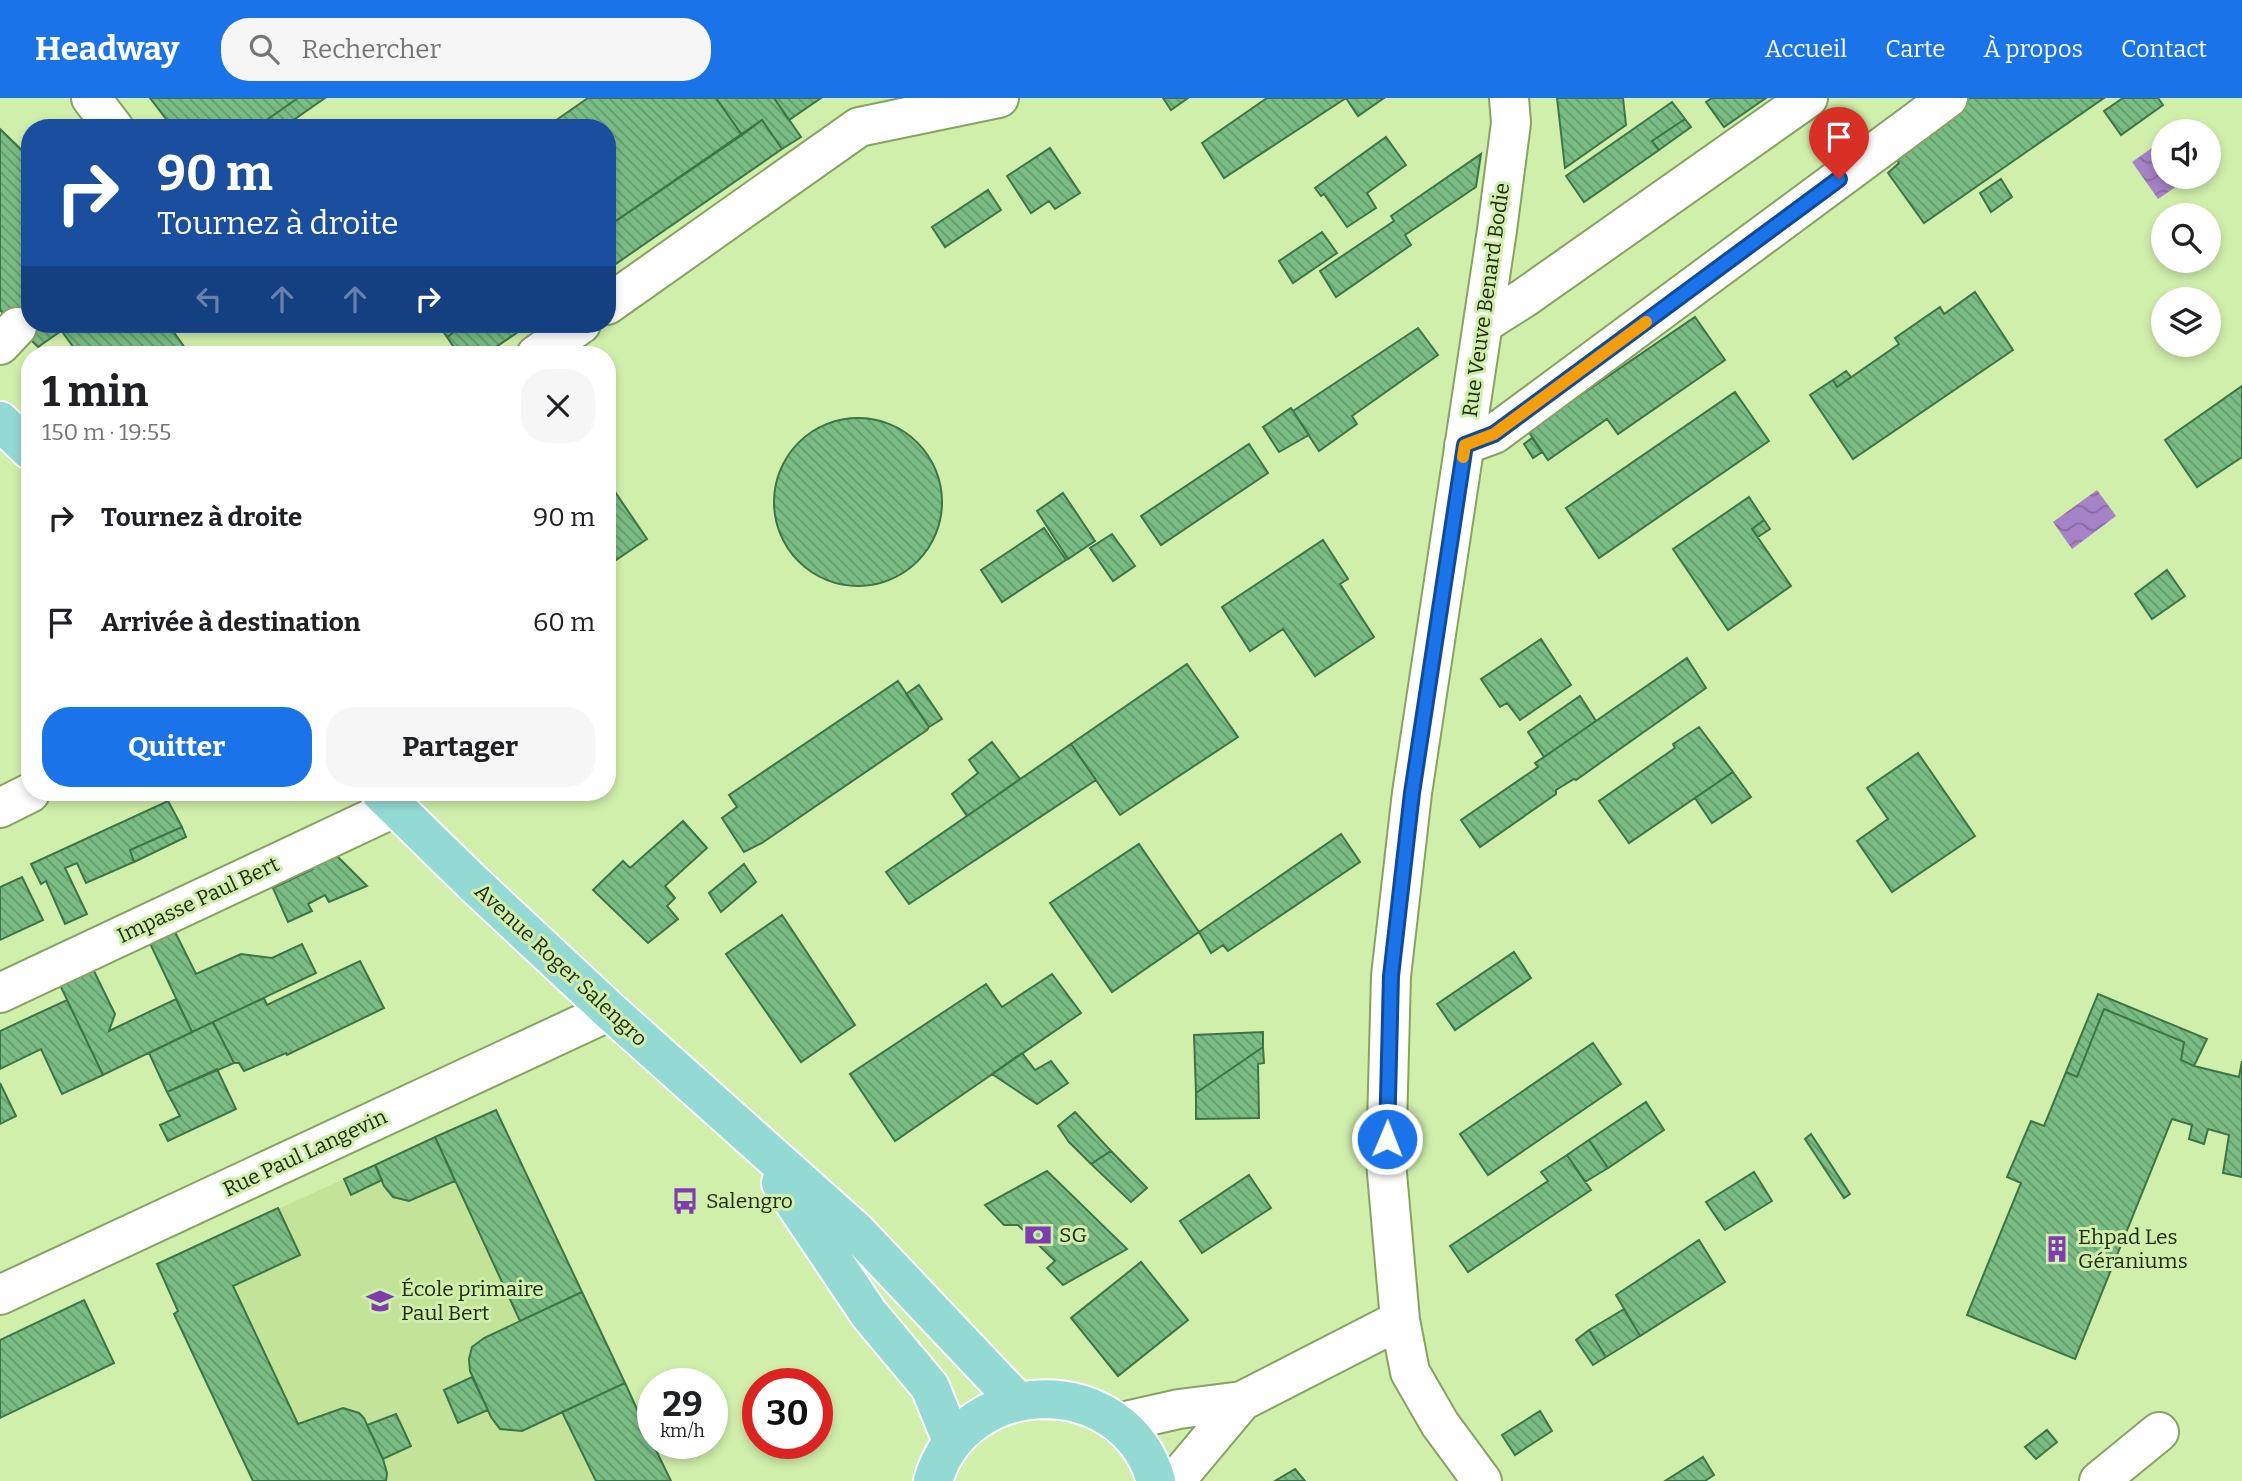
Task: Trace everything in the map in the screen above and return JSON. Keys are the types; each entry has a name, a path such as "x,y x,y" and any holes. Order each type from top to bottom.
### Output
{"main road":[{"path":"0,421 21,441"},
{"name":"Avenue Roger Salengro","path":"389,801 610,1011 857,1232 1017,1401"},
{"name":"Avenue Roger Salengro","path":"747,1131 869,1314 930,1387 952,1441"},
{"path":"933,1481 952,1441 982,1416 1017,1401 1052,1398 1087,1405 1117,1423 1138,1444 1156,1481"}],"street":[{"path":"91,98 107,119"},
{"path":"616,299 859,127 999,98"},
{"name":"Rue Veuve Benard Bodie","path":"1482,1481 1440,1424 1410,1372 1401,1320 1386,1162 1391,976 1412,793 1483,324 1511,123 1509,98"},
{"path":"1483,324 1808,98"},
{"path":"1465,445 1494,434 1948,98"},
{"path":"549,346 567,333"},
{"path":"0,808 21,798"},
{"name":"Impasse Paul Bert","path":"0,993 386,801"},
{"name":"Rue Paul Langevin","path":"0,1295 610,1011"},
{"path":"1117,1423 1179,1409 1242,1401 1401,1320"},
{"path":"1175,1481 1242,1401"},
{"path":"2099,1481 2159,1432"}],"shaded area":[{"name":"École primaire Paul Bert","path":"496,1110 637,1409 637,1459 661,1459 671,1481 253,1481 174,1314 178,1311 157,1264"}],"water":[{"path":"2151,149 2151,189 2173,189 2158,199 2132,162"},
{"path":"2097,490 2116,516 2072,549 2053,522"}],"building":[{"path":"150,98 298,98 268,119 166,119"},
{"path":"298,98 325,98 295,119 268,119"},
{"path":"588,98 716,98 742,135 616,221 616,119 558,119"},
{"path":"716,98 774,98 801,137 782,149 762,120 742,135"},
{"path":"774,98 821,98 789,120"},
{"path":"1163,98 1188,98 1171,110"},
{"path":"1267,98 1346,98 1224,178 1202,143"},
{"path":"1346,98 1384,98 1358,116"},
{"path":"1557,98 1623,98 1626,125 1565,168"},
{"path":"1712,98 1766,98 1724,127 1706,102"},
{"path":"1970,98 2104,98 1924,223 1888,173 1899,163 1892,153"},
{"path":"2123,98 2158,98 2163,105 2121,135 2104,111"},
{"path":"1672,102 1685,119 1652,141 1659,150 1584,202 1566,176"},
{"path":"1685,119 1691,127 1659,150 1652,141"},
{"path":"762,120 782,149 616,264 616,221"},
{"path":"0,129 21,149 21,330 0,310"},
{"path":"1386,137 1406,165 1367,193 1376,208 1347,227 1324,194 1321,196 1315,188"},
{"path":"1050,148 1080,193 1055,209 1049,201 1031,213 1007,176"},
{"path":"1481,154 1476,187 1405,235 1411,245 1336,297 1320,271 1394,221 1391,216"},
{"path":"2001,179 2012,197 1991,212 1980,193"},
{"path":"988,190 1001,210 945,247 932,227"},
{"path":"1322,232 1337,253 1293,283 1279,261"},
{"path":"1975,292 2013,350 1853,459 1810,395 1833,380 1837,387 1899,344 1895,338 1940,307 1944,314"},
{"path":"1695,317 1725,360 1618,434 1607,419 1548,460 1528,431"},
{"path":"1418,328 1438,355 1352,416 1357,424 1319,451 1293,411"},
{"path":"24,333 58,333 39,346"},
{"path":"63,333 174,333 184,346 73,346"},
{"path":"453,333 517,333 497,346 453,346 447,337"},
{"path":"1846,371 1851,377 1837,387 1833,380"},
{"path":"2242,386 2242,457 2197,487 2165,440"},
{"path":"1735,392 1769,441 1599,558 1566,508"},
{"path":"1291,408 1309,435 1279,452 1263,427"},
{"path":"858,418 890,424 918,442 936,470 942,502 936,534 918,562 890,580 858,586 826,580 798,562 780,534 774,502 780,470 798,442 826,424"},
{"path":"1532,438 1542,452 1533,458 1524,444"},
{"path":"1249,444 1268,473 1161,545 1141,516"},
{"path":"616,493 647,539 616,560"},
{"path":"1063,493 1095,541 1068,559 1037,511"},
{"path":"1749,497 1764,520 1752,529 1791,586 1728,630 1673,549"},
{"path":"1764,520 1770,529 1758,537 1752,529"},
{"path":"1044,528 1066,560 1002,602 981,570"},
{"path":"1112,534 1135,566 1113,581 1090,548"},
{"path":"1323,540 1348,579 1340,584 1374,637 1315,676 1283,629 1250,651 1222,607"},
{"path":"2167,570 2185,596 2152,619 2135,594"},
{"path":"1541,639 1571,685 1520,720 1507,703 1500,707 1481,679"},
{"path":"1687,658 1706,688 1576,780 1556,790 1556,794 1480,847 1461,820 1538,767 1535,763"},
{"path":"1187,664 1238,737 1120,815 1071,744"},
{"path":"898,681 929,727 927,730 762,843 744,852 722,818 737,807 729,795"},
{"path":"919,685 942,719 929,727 906,694"},
{"path":"1580,696 1596,721 1544,757 1528,732"},
{"path":"1699,727 1733,772 1629,843 1599,801 1675,748 1673,744"},
{"path":"992,742 1020,779 967,816 952,794 978,773 969,760"},
{"path":"1071,744 1096,780 909,904 886,872"},
{"path":"1918,753 1975,836 1892,892 1857,841 1888,819 1867,788"},
{"path":"1733,772 1751,797 1712,823 1695,798"},
{"path":"168,801 182,827 130,850 134,862 86,883 77,863 65,868 87,914 65,924 46,881 41,884 31,864"},
{"path":"683,821 707,848 665,886 675,898 667,906 678,919 648,943 593,890 623,861 630,868"},
{"path":"182,827 186,837 134,862 130,850"},
{"path":"1341,834 1360,862 1228,951 1223,945 1211,953 1199,932"},
{"path":"1139,844 1199,932 1112,992 1050,903"},
{"path":"332,851 367,886 329,902 325,895 308,904 312,911 288,922 273,888 313,869 316,858"},
{"path":"744,864 756,882 721,912 709,893"},
{"path":"22,877 43,920 0,940 0,887"},
{"path":"782,915 855,1025 801,1062 726,954"},
{"path":"172,926 196,974 241,954 272,958 302,944 316,973 192,1032 147,937"},
{"path":"1514,952 1531,978 1455,1030 1437,1004"},
{"path":"360,961 384,1008 287,1055 286,1053 244,1071 239,1063 234,1063 213,1022 264,998 267,1005"},
{"path":"91,965 115,1014 109,1031 176,999 192,1032 103,1075 58,981"},
{"path":"1052,974 1081,1013 895,1141 850,1074 986,984 1002,1007"},
{"path":"2098,994 2207,1039 2194,1066 2181,1060 2184,1042 2104,1009 2077,1077 2066,1072"},
{"path":"67,1000 103,1075 62,1094 41,1049 0,1069 0,1031"},
{"name":"Ehpad Les Géraniums","path":"2104,1009 2184,1042 2181,1060 2194,1066 2239,1077 2242,1061 2242,1177 2223,1173 2229,1135 2208,1129 2204,1144 2189,1139 2192,1125 2172,1119 2075,1359 1967,1315 2021,1183 2007,1177 2031,1121 2044,1126 2066,1072 2077,1077"},
{"path":"213,1022 234,1063 167,1092 149,1053"},
{"path":"1263,1032 1263,1047 1196,1093 1194,1035"},
{"path":"1593,1043 1621,1084 1488,1175 1460,1134"},
{"path":"1263,1047 1264,1063 1258,1064 1259,1118 1196,1119 1196,1093"},
{"path":"1022,1053 1035,1070 1051,1061 1068,1083 1037,1104 992,1074"},
{"path":"217,1069 236,1109 168,1141 160,1125 180,1116 167,1092"},
{"path":"0,1083 16,1116 0,1124"},
{"path":"1646,1102 1664,1130 1608,1168 1589,1140"},
{"path":"496,1110 582,1292 520,1321 435,1137"},
{"path":"1075,1112 1111,1151 1091,1164 1069,1142 1058,1126"},
{"path":"1811,1134 1850,1194 1844,1198 1805,1139"},
{"path":"435,1137 455,1181 409,1201 393,1197 384,1186 375,1165"},
{"path":"1589,1140 1608,1168 1585,1182 1567,1155"},
{"path":"1111,1151 1147,1188 1131,1202 1091,1164"},
{"path":"1567,1155 1591,1190 1468,1272 1450,1246 1548,1181 1541,1172"},
{"path":"375,1165 382,1180 351,1195 344,1179"},
{"path":"1047,1171 1127,1249 1063,1285 1047,1268 1055,1261 1018,1225 1004,1225 985,1205"},
{"path":"1754,1172 1772,1201 1725,1230 1706,1202"},
{"path":"1249,1175 1271,1208 1202,1253 1180,1221"},
{"path":"278,1208 300,1255 233,1286 298,1424 343,1408 359,1413 364,1418 383,1459 386,1481 253,1481 174,1314 178,1311 157,1264"},
{"path":"1699,1240 1725,1282 1640,1336 1616,1295"},
{"path":"1141,1262 1188,1320 1118,1376 1071,1318"},
{"path":"582,1292 625,1383 522,1431 500,1429 491,1417 470,1371 472,1347 484,1338"},
{"path":"84,1300 114,1363 0,1418 0,1340"},
{"path":"1624,1309 1640,1336 1606,1357 1589,1330"},
{"path":"1589,1330 1606,1357 1593,1365 1576,1340"},
{"path":"472,1377 488,1410 458,1423 444,1390"},
{"path":"625,1383 637,1409 637,1459 660,1459 671,1481 596,1481 562,1412"},
{"path":"1540,1411 1552,1431 1515,1455 1502,1435"},
{"path":"396,1414 411,1446 383,1459 367,1425"},
{"path":"2047,1430 2057,1442 2036,1459 2025,1447"},
{"path":"1703,1457 1714,1475 1705,1481 1665,1481"},
{"path":"1295,1469 1305,1481 1275,1481"}],"slow traffic":[{"path":"1463,457 1465,445 1494,434 1646,322"}],"place":[{"name":"Salengro","path":"685,1201"},
{"name":"SG","path":"1038,1235"},
{"name":"Ehpad Les Géraniums","path":"2057,1249"},
{"name":"École primaire Paul Bert","path":"380,1301"}],"route":[{"path":"1387,1139 1391,976 1412,793 1465,445 1494,434 1839,179"}]}
